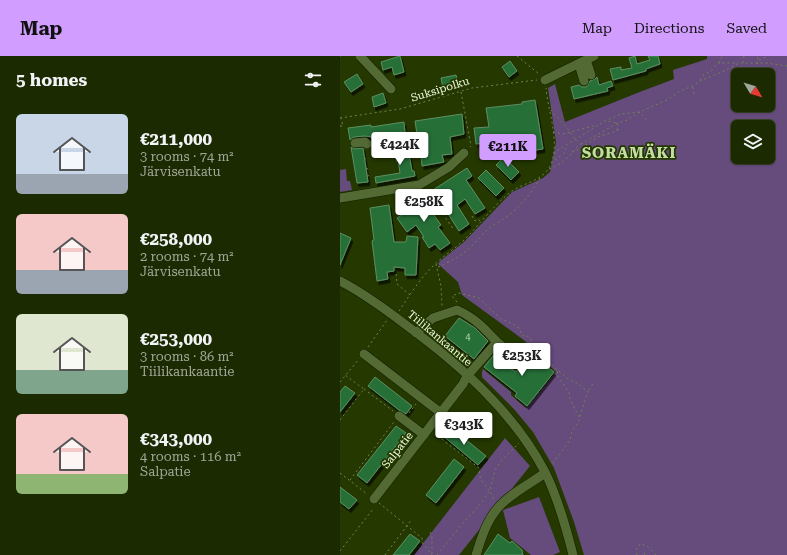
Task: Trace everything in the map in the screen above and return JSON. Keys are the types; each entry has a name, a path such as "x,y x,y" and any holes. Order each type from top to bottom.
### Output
{"street":[{"path":"360,56 391,89"},
{"path":"546,80 586,60"},
{"path":"586,60 591,75"},
{"path":"584,81 586,60"},
{"path":"388,140 402,138"},
{"path":"355,143 365,142 367,144"},
{"path":"340,198 397,189 422,183 449,167 464,153"},
{"name":"Tiilikankaantie","path":"340,281 363,295 391,319 416,332 467,376 510,420 532,450 544,470 562,514 573,555"},
{"path":"416,332 433,318 457,310 468,315 481,324 496,342 501,345 506,359"},
{"name":"Salpatie","path":"373,504 463,384 467,376 496,342"},
{"path":"364,354 441,413"},
{"path":"402,418 424,435"},
{"path":"476,555 482,535 495,511 544,470"}],"path":[{"path":"391,319 436,263 468,236 510,193 519,186 532,182 540,177 548,169 551,163 554,142 546,80 517,56"},
{"path":"700,81 703,75 711,71 722,56"},
{"path":"743,64 744,56"},
{"path":"757,68 758,56"},
{"path":"758,60 768,56"},
{"path":"718,63 768,63 787,66"},
{"path":"548,169 560,164 574,149 581,144 640,112 669,99 700,81 739,63"},
{"name":"Suksipolku","path":"341,118 400,109 481,86 546,80"},
{"path":"693,86 694,94"},
{"path":"461,91 471,146 464,153"},
{"path":"549,107 572,136 581,144"},
{"path":"553,154 605,121 621,114 640,112"},
{"path":"640,112 648,122"},
{"path":"340,126 343,126 341,118"},
{"path":"605,121 618,124"},
{"path":"553,132 563,134 599,124"},
{"path":"617,130 618,124"},
{"path":"572,152 588,145 602,136 617,130 622,130"},
{"path":"383,137 388,140"},
{"path":"551,163 564,153 567,145"},
{"path":"364,159 369,158"},
{"path":"366,169 371,168"},
{"path":"367,176 372,175"},
{"path":"438,267 459,257 485,232 507,217 526,200 535,188 540,177"},
{"path":"422,183 454,230"},
{"path":"472,216 476,221 478,219 481,221"},
{"path":"436,263 438,267 444,314"},
{"path":"396,274 397,284 410,296"},
{"path":"457,310 459,304 452,296 459,293 479,298 501,319 518,327 523,336 526,335 531,339 533,347 536,350 539,350 568,379 579,384 588,391"},
{"path":"559,371 557,376 570,394 570,399 579,418"},
{"path":"345,375 402,418"},
{"path":"544,470 553,463 570,440 572,431 579,418 588,391 594,382"},
{"path":"340,420 364,389"},
{"path":"349,480 421,398"},
{"path":"456,412 438,436 479,468 482,482 490,490 493,496 495,511"},
{"path":"436,555 482,502 490,490 495,470 501,461 521,441"},
{"path":"340,473 373,504 408,526 422,538 422,542 432,555"},
{"path":"340,551 373,504"},
{"path":"385,555 412,519"},
{"path":"430,532 432,538 432,555"},
{"path":"637,555 637,548 640,544 647,546 656,555"}],"shaded area":[{"path":"707,56 787,56 787,555 584,555 574,522 554,468 533,432 514,409 482,377 483,369 511,392 511,395 526,408 556,372 525,341 462,295 458,282 438,264 464,242 512,192 543,178 550,172 556,142 548,88 555,84 565,122 674,79 673,70 707,59"},
{"path":"346,169 347,181 350,181 352,190 340,192 340,170"},
{"path":"505,438 530,466 459,555 414,555"},
{"path":"539,497 560,552 553,555 531,555 510,538 503,510"}],"building":[{"path":"400,56 404,72 394,75 392,67 383,70 381,62"},
{"path":"635,56 637,64 650,60 648,56 658,56 660,64 646,69 646,71 613,80 610,69 621,67 621,70 632,68 629,58"},
{"path":"510,61 517,71 509,77 502,67"},
{"path":"357,74 363,84 351,92 344,82"},
{"path":"456,75 458,84 443,88 441,78"},
{"path":"597,77 599,85 611,81 613,86 607,88 608,91 574,99 571,87 579,85 586,87 590,81"},
{"path":"383,93 386,103 374,107 372,97"},
{"path":"535,100 543,149 529,151 529,149 522,150 521,142 492,146 491,142 476,144 474,128 489,127 486,108 522,104 522,102"},
{"path":"462,114 464,134 450,137 452,154 442,155 444,162 422,166 419,133 417,134 415,121"},
{"path":"404,122 405,133 401,132 372,139 372,137 365,136 354,137 350,140 348,128 371,125 371,127"},
{"path":"407,142 412,171 414,171 415,176 376,183 375,177 400,173 396,146"},
{"path":"351,147 355,149 363,148 368,182 357,183"},
{"path":"504,157 519,172 511,180 496,165"},
{"path":"467,168 472,176 466,180 485,208 475,214 465,199 457,205 469,224 459,231 433,190"},
{"path":"486,170 504,188 496,196 478,178"},
{"path":"422,193 433,209 431,211 441,225 438,227 450,243 440,250 435,244 429,248 416,225 407,232 397,218 415,206 412,201"},
{"path":"389,205 394,242 406,242 407,236 418,237 416,275 405,275 405,268 394,267 394,271 387,272 388,279 377,281 370,208"},
{"path":"340,233 351,238 340,265"},
{"path":"459,318 475,328 488,341 474,359 445,336"},
{"path":"497,351 503,364 516,372 530,354 554,372 527,406 515,396 517,393 484,367"},
{"path":"375,377 412,406 406,414 368,386"},
{"path":"345,386 355,393 340,412 340,392"},
{"path":"396,426 406,433 367,483 357,475"},
{"path":"449,426 486,456 478,465 442,435"},
{"path":"454,459 464,467 436,503 426,495"},
{"path":"340,487 357,500 349,509 340,502"},
{"path":"410,534 420,541 409,555 393,555"},
{"path":"498,534 510,543 512,541 522,550 523,555 484,555"}],"district":[{"name":"SORAMÄKI","path":"629,153"}]}
